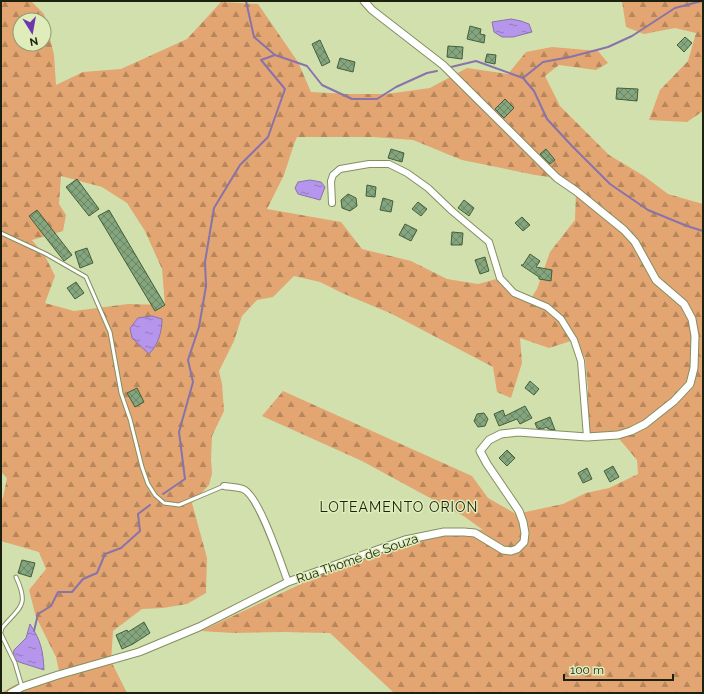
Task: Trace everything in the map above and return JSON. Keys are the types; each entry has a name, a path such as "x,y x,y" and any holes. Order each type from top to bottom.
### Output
{"street":[{"path":"332,203 330,181 333,175 340,169 369,164 389,164 407,173 428,188 452,211 489,242 500,278 514,293 547,307 561,319 574,340 581,361 587,437 618,435 645,424 674,402 690,384 694,368 695,336 692,319 684,304 656,280 634,242 624,230 576,191 557,178 443,65 372,10 364,1"},
{"name":"Rua Thomé de Souza","path":"11,693 58,675 139,652 199,627 288,582 405,540 444,532 464,532 475,533 503,550 511,551 518,549 524,542 525,533 523,522 518,511 480,451 489,440 501,434 518,432 587,437"},
{"path":"224,486 243,489 251,496 260,511 288,582"}],"lane":[{"path":"1,233 46,254 86,277 110,332 121,394 130,419 142,467 148,484 155,495 164,503 179,505 224,486"},
{"path":"16,577 23,596 22,605 2,628 1,633 15,663 22,688"}],"green space":[{"path":"1,1 31,1 42,12 12,12 12,52 52,52 52,47 56,85 83,72 121,69 187,39 221,2 258,4 298,62 311,92 387,94 430,88 467,68 508,74 526,52 552,47 598,51 608,63 596,70 559,65 545,76 560,106 609,155 644,176 668,194 703,204 703,693 394,693 330,633 233,633 201,631 403,536 454,528 483,530 465,517 362,461 262,416 283,391 472,476 488,498 516,514 563,504 586,493 609,488 638,474 637,460 615,434 588,433 588,388 585,358 574,340 549,348 520,338 522,363 511,398 497,392 493,367 392,314 320,282 294,276 273,297 257,300 242,316 234,341 219,371 222,384 224,411 212,436 212,473 209,485 192,503 207,558 206,593 187,604 163,608 142,609 113,631 111,661 127,693 1,693 15,685 59,671 56,657 36,617 29,590 46,569 39,552 1,541 1,499 3,498 7,478 1,472","holes":["297,137 373,137 413,140 462,160 557,178 576,191 575,220 550,252 537,289 530,300 514,293 500,278 478,284 447,279 411,261 362,249 341,222 267,209 284,175","61,176 102,187 127,203 145,231 162,269 165,305 128,304 74,311 45,303 55,276 45,256 32,240 63,231 66,215 59,204"]},
{"path":"622,1 703,1 703,111 687,122 649,120 660,90 688,61 696,33 675,28 644,34 626,27"}],"water":[{"path":"511,19 529,24 532,32 513,37 502,37 494,32 492,22"},
{"path":"310,180 321,182 325,187 320,200 298,194 295,188 298,182"},
{"path":"152,316 162,319 162,324 157,342 149,354 132,338 130,328 138,318"},
{"path":"30,624 41,646 44,670 19,662 13,658 14,650 26,638"}],"building":[{"path":"470,26 481,29 480,34 485,35 484,43 467,39"},
{"path":"685,37 692,43 684,52 677,45"},
{"path":"320,40 330,62 322,66 312,44"},
{"path":"448,46 463,47 462,59 447,57"},
{"path":"487,54 496,55 495,64 485,62"},
{"path":"340,58 355,62 353,72 337,68"},
{"path":"617,88 638,89 637,101 616,99"},
{"path":"505,99 514,108 504,118 495,109"},
{"path":"391,149 404,153 402,162 388,158"},
{"path":"546,149 555,160 550,164 540,154"},
{"path":"77,179 99,209 89,216 66,187"},
{"path":"367,185 376,187 375,197 366,196"},
{"path":"348,194 356,198 357,206 350,211 342,208 341,200"},
{"path":"383,198 393,201 391,212 380,210"},
{"path":"464,200 474,208 469,216 458,208"},
{"path":"418,202 427,209 421,216 412,209"},
{"path":"37,210 72,255 64,261 29,216"},
{"path":"109,210 165,305 155,311 98,216"},
{"path":"522,217 530,225 523,231 515,223"},
{"path":"405,224 417,230 411,241 399,235"},
{"path":"452,232 463,233 462,245 451,245"},
{"path":"87,248 93,263 80,268 75,252"},
{"path":"530,254 540,261 536,267 552,270 551,281 539,279 539,277 521,265 523,265"},
{"path":"485,257 489,271 480,274 475,260"},
{"path":"76,282 84,293 75,299 67,288"},
{"path":"530,381 539,389 534,395 525,388"},
{"path":"137,388 144,402 135,407 127,393"},
{"path":"525,406 532,418 520,424 517,419 499,426 494,414 503,410 505,416"},
{"path":"484,413 488,419 485,426 478,427 474,421 477,414"},
{"path":"550,417 555,430 548,429 547,427 542,429 537,428 535,423"},
{"path":"507,450 515,458 507,466 499,458"},
{"path":"613,466 619,477 610,482 604,471"},
{"path":"587,468 592,479 583,483 578,473"},
{"path":"22,560 35,563 31,577 18,573"},
{"path":"144,622 150,633 122,649 116,635 127,630 128,632"}],"waterway":[{"path":"246,1 254,37 275,55 307,66 322,85 352,99 377,99 396,87 427,73 437,71"},
{"path":"523,78 543,62 608,47 632,36 675,8 702,1"},
{"path":"163,494 185,479 179,432 193,382 188,360 199,327 206,286 205,262 214,208 240,165 268,137 285,89 261,60 275,55"},
{"path":"451,67 476,61 523,78 534,91 547,119 610,184 648,210 703,231"},
{"path":"34,631 38,614 51,606 58,592 72,592 83,579 97,573 105,554 121,548 140,531 138,514 150,505"}],"district":[{"name":"LOTEAMENTO ORION","path":"399,507"}]}
